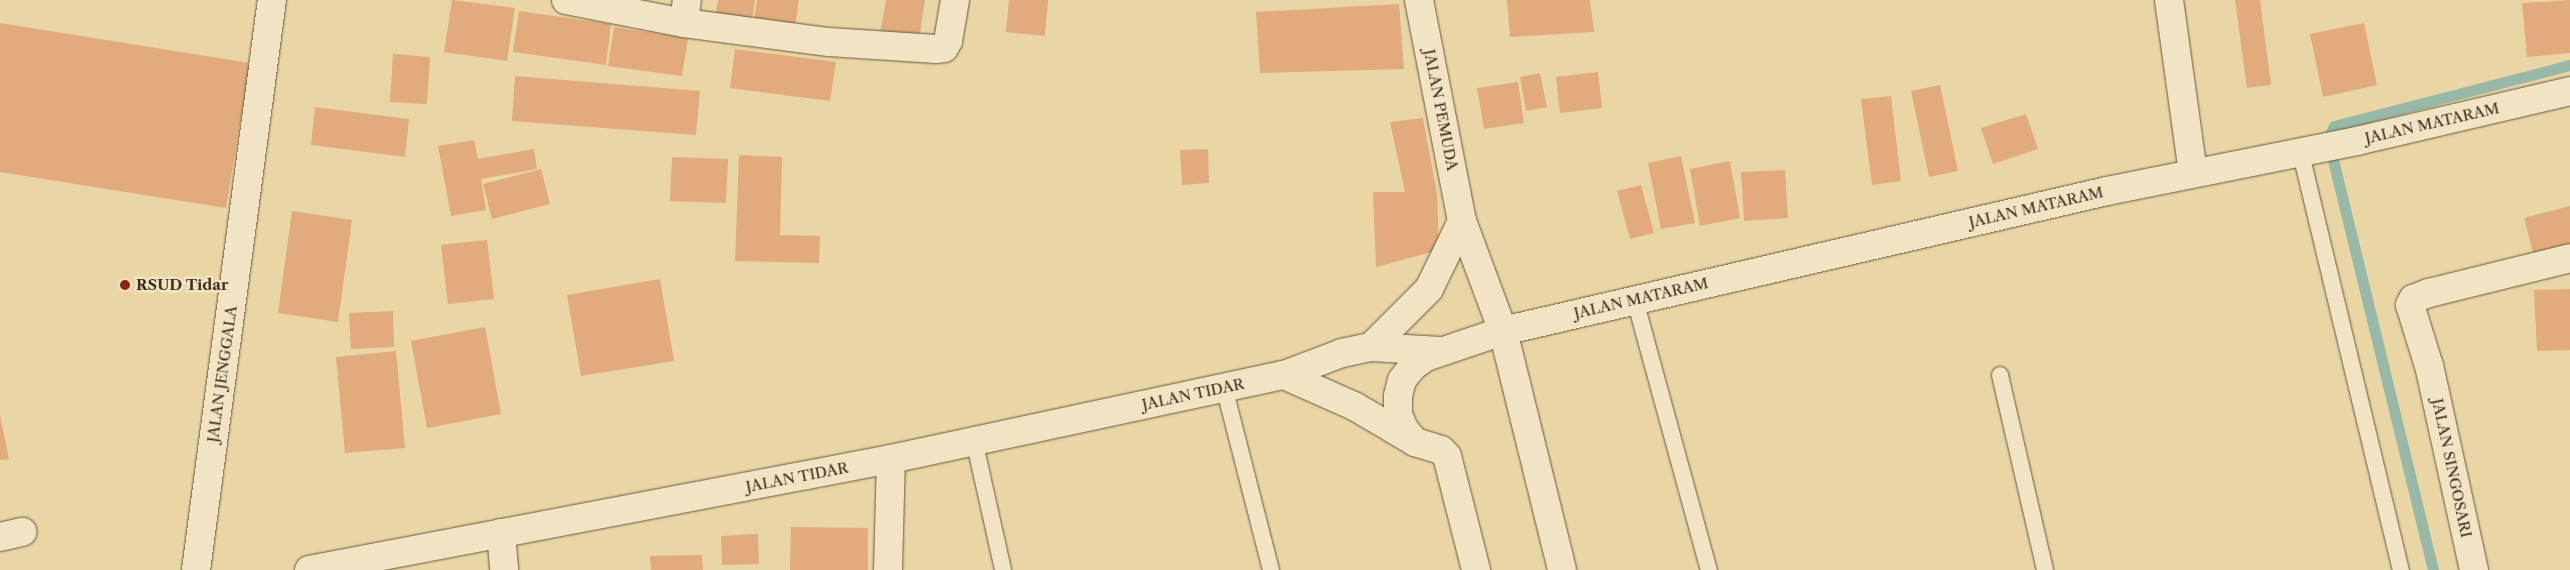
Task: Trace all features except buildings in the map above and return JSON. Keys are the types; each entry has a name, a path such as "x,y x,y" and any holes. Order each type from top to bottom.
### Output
{"street":[{"name":"JALAN JENGGALA","path":"196,570 272,0"},
{"path":"566,0 686,11 829,42 936,49 944,48 948,41 956,0"},
{"name":"JALAN PEMUDA","path":"1419,0 1462,221 1503,331 1562,570"},
{"path":"2168,0 2193,172"},
{"name":"JALAN MATARAM","path":"1415,442 1401,421 1398,396 1402,380 1412,367 1426,356 1503,331 2193,172 2347,142 2570,91"},
{"path":"1371,347 1429,289 1462,221"},
{"name":"JALAN SINGOSARI","path":"2474,570 2429,366 2411,313 2412,299 2570,258"},
{"name":"JALAN TIDAR","path":"309,570 891,459 1284,375 1342,353 1371,347 1442,351"},
{"path":"1284,375 1354,406 1415,442 1441,450 1448,456 1476,570"},
{"path":"888,570 891,459"},
{"path":"502,533 504,570"}],"lane":[{"path":"2308,149 2401,570"},
{"path":"1635,300 1708,570"},
{"path":"2000,375 2046,570"},
{"path":"1224,388 1271,570"},
{"path":"974,440 1003,570"}],"waterway":[{"path":"2433,570 2328,138 2334,126 2570,65"}],"place":[{"name":"RSUD Tidar","path":"125,285"}]}
